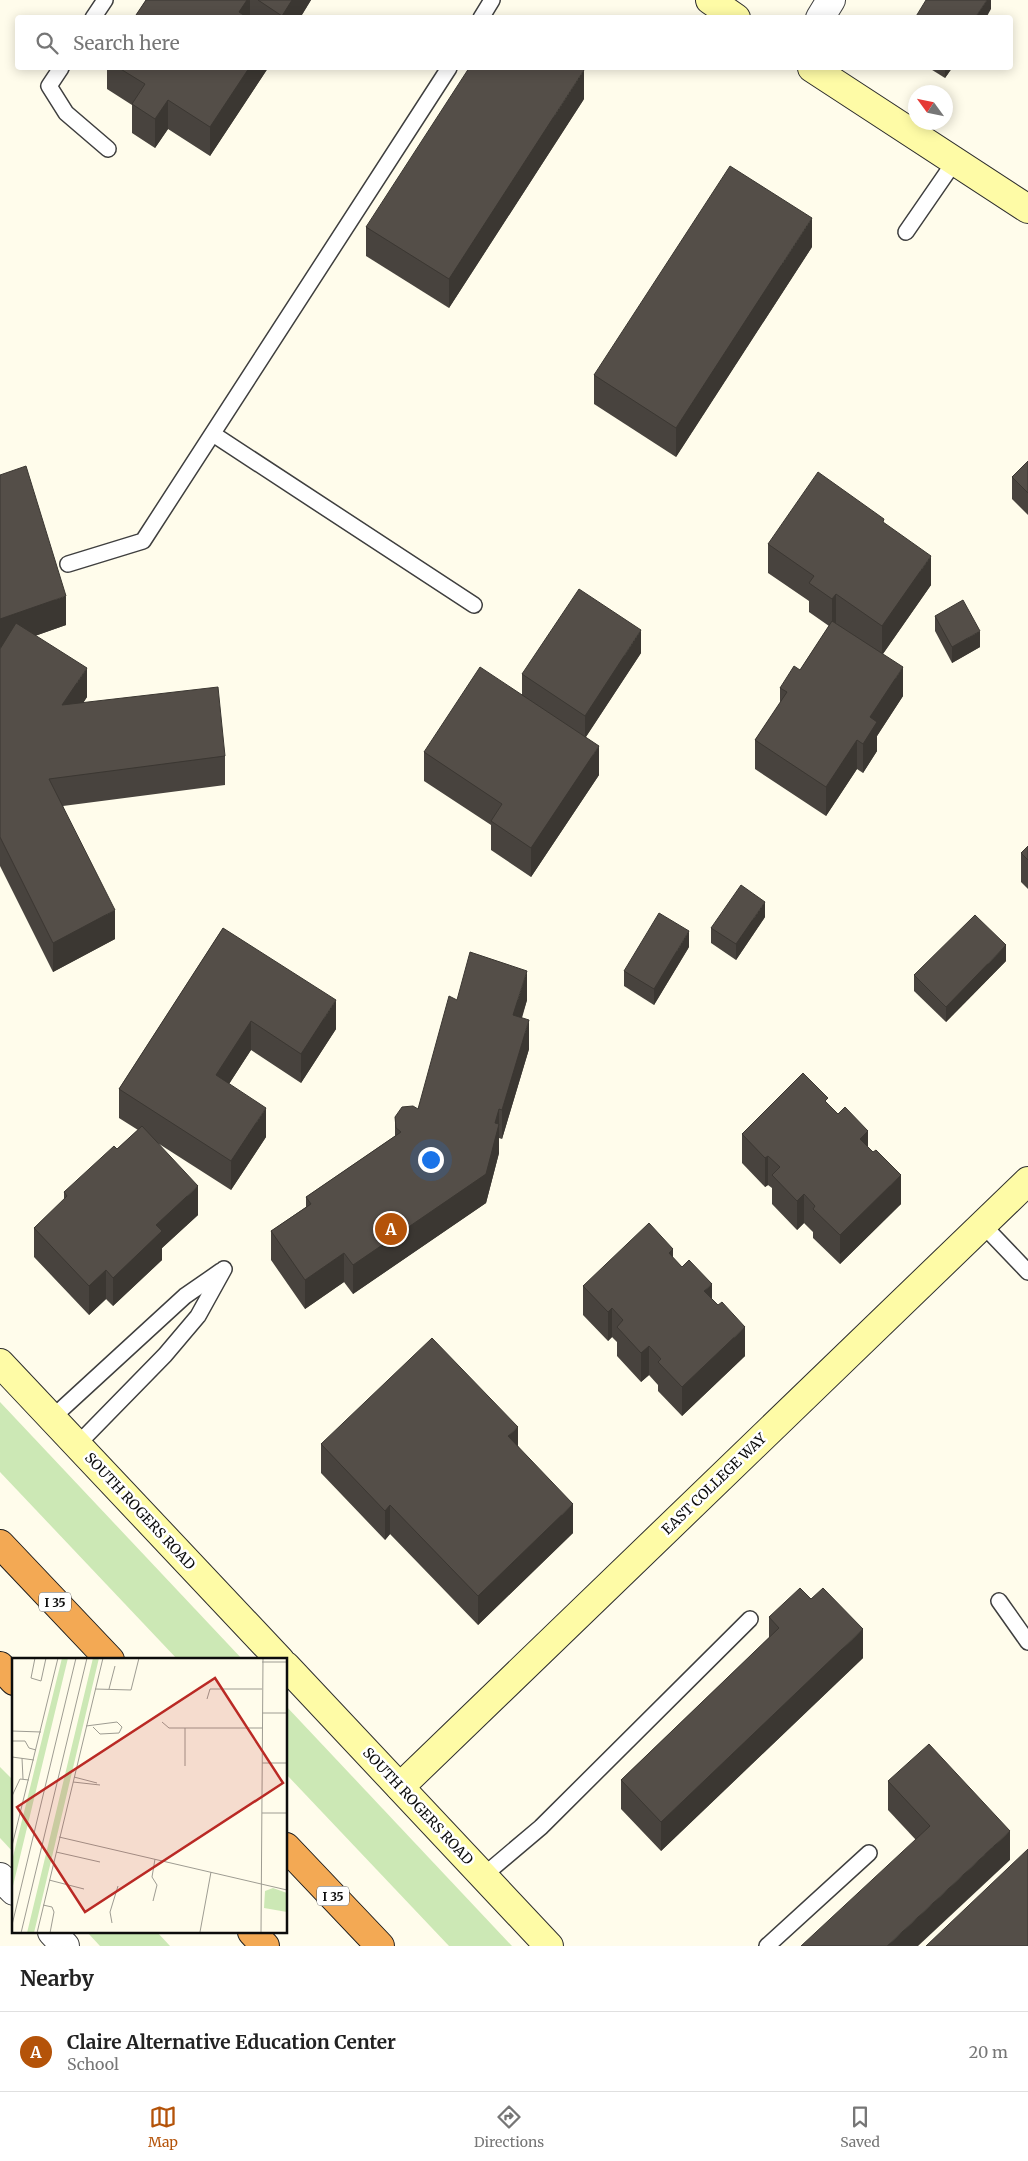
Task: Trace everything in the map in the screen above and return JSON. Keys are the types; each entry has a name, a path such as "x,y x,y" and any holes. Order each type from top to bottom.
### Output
{"highway":[{"name":"I 35","path":"0,1544 108,1658"},
{"path":"0,1666 12,1679"},
{"name":"I 35","path":"288,1849 380,1946"},
{"path":"254,1934 265,1946"}],"street":[{"path":"822,15 831,0"},
{"path":"815,70 1028,209"},
{"name":"EAST COLLEGE WAY","path":"400,1787 1028,1181"},
{"name":"SOUTH ROGERS ROAD","path":"0,1363 278,1658"},
{"name":"SOUTH ROGERS ROAD","path":"288,1668 549,1946"},
{"path":"0,1876 12,1889"},
{"path":"54,1934 65,1946"}],"lane":[{"path":"95,15 105,0"},
{"path":"483,15 492,0"},
{"path":"60,70 49,86 66,113 108,149"},
{"path":"68,564 143,541 448,70"},
{"path":"906,232 955,161"},
{"path":"213,434 474,605"},
{"path":"983,1225 1028,1272"},
{"path":"52,1418 185,1296 224,1269 198,1316 171,1348 77,1445"},
{"path":"998,1600 1028,1642"},
{"path":"483,1876 541,1827 750,1619"},
{"path":"767,1946 869,1853"}],"green space":[{"path":"0,1402 241,1658 176,1658 0,1472"},
{"path":"288,1708 512,1946 449,1946 288,1776"},
{"path":"0,1767 12,1779 12,1851 0,1838"},
{"path":"89,1934 159,1934 170,1946 100,1946"}],"building":[{"path":"146,0 247,0 239,12 244,15 136,15"},
{"path":"258,0 292,0 283,15"},
{"path":"926,0 987,0 977,15 917,15"},
{"path":"122,70 248,70 210,127 168,100 155,119 132,104 145,84"},
{"path":"468,70 584,70 449,279 366,227"},
{"path":"730,166 812,218 676,428 594,375"},
{"path":"1028,461 1028,493 1012,477"},
{"path":"26,466 66,596 0,619 0,475"},
{"path":"818,472 884,519 883,522 931,556 882,626 836,594 832,599 809,583 814,576 768,544"},
{"path":"579,589 641,630 585,716 522,674"},
{"path":"963,600 980,631 952,647 935,616"},
{"path":"832,621 903,667 870,717 877,722 863,744 857,740 826,787 755,740 787,692 780,688 794,666 800,670"},
{"path":"16,623 87,668 62,705 218,687 225,756 49,779 115,910 53,943 0,837 0,649"},
{"path":"480,667 599,746 531,848 491,821 502,804 424,752"},
{"path":"1028,846 1028,860 1021,853"},
{"path":"741,885 765,902 736,944 711,928"},
{"path":"659,913 689,931 654,989 624,971"},
{"path":"975,915 1006,945 946,1007 914,975"},
{"path":"223,928 336,1000 301,1054 251,1021 216,1075 266,1108 231,1161 119,1089"},
{"path":"470,952 527,971 513,1015 529,1020 502,1110 499,1109 495,1123 499,1124 486,1174 353,1265 344,1253 305,1280 271,1231 311,1204 306,1197 401,1132 396,1128 395,1117 402,1107 413,1106 418,1109 449,996 457,1000"},
{"path":"803,1073 828,1098 825,1101 838,1114 845,1107 868,1131 860,1139 873,1152 876,1150 901,1175 840,1235 813,1209 815,1206 804,1194 797,1201 772,1175 780,1167 768,1156 765,1158 742,1134"},
{"path":"142,1126 198,1186 156,1225 162,1231 113,1278 106,1270 89,1286 34,1228 67,1196 64,1192 114,1146 117,1149"},
{"path":"649,1223 673,1249 669,1253 682,1267 689,1260 712,1284 704,1291 718,1305 722,1302 745,1327 682,1387 658,1362 661,1359 649,1346 641,1353 617,1327 623,1320 612,1308 608,1312 583,1286"},
{"path":"432,1338 518,1427 508,1436 573,1504 478,1596 390,1505 385,1511 321,1444"},
{"path":"800,1588 811,1599 823,1588 863,1629 661,1822 621,1780 779,1628 769,1617"},
{"path":"929,1744 1010,1831 887,1946 801,1946 930,1826 888,1781"},
{"path":"1028,1849 1028,1946 926,1946"}],"place":[{"name":"Claire Alternative Education Center","path":"391,1229"}]}
